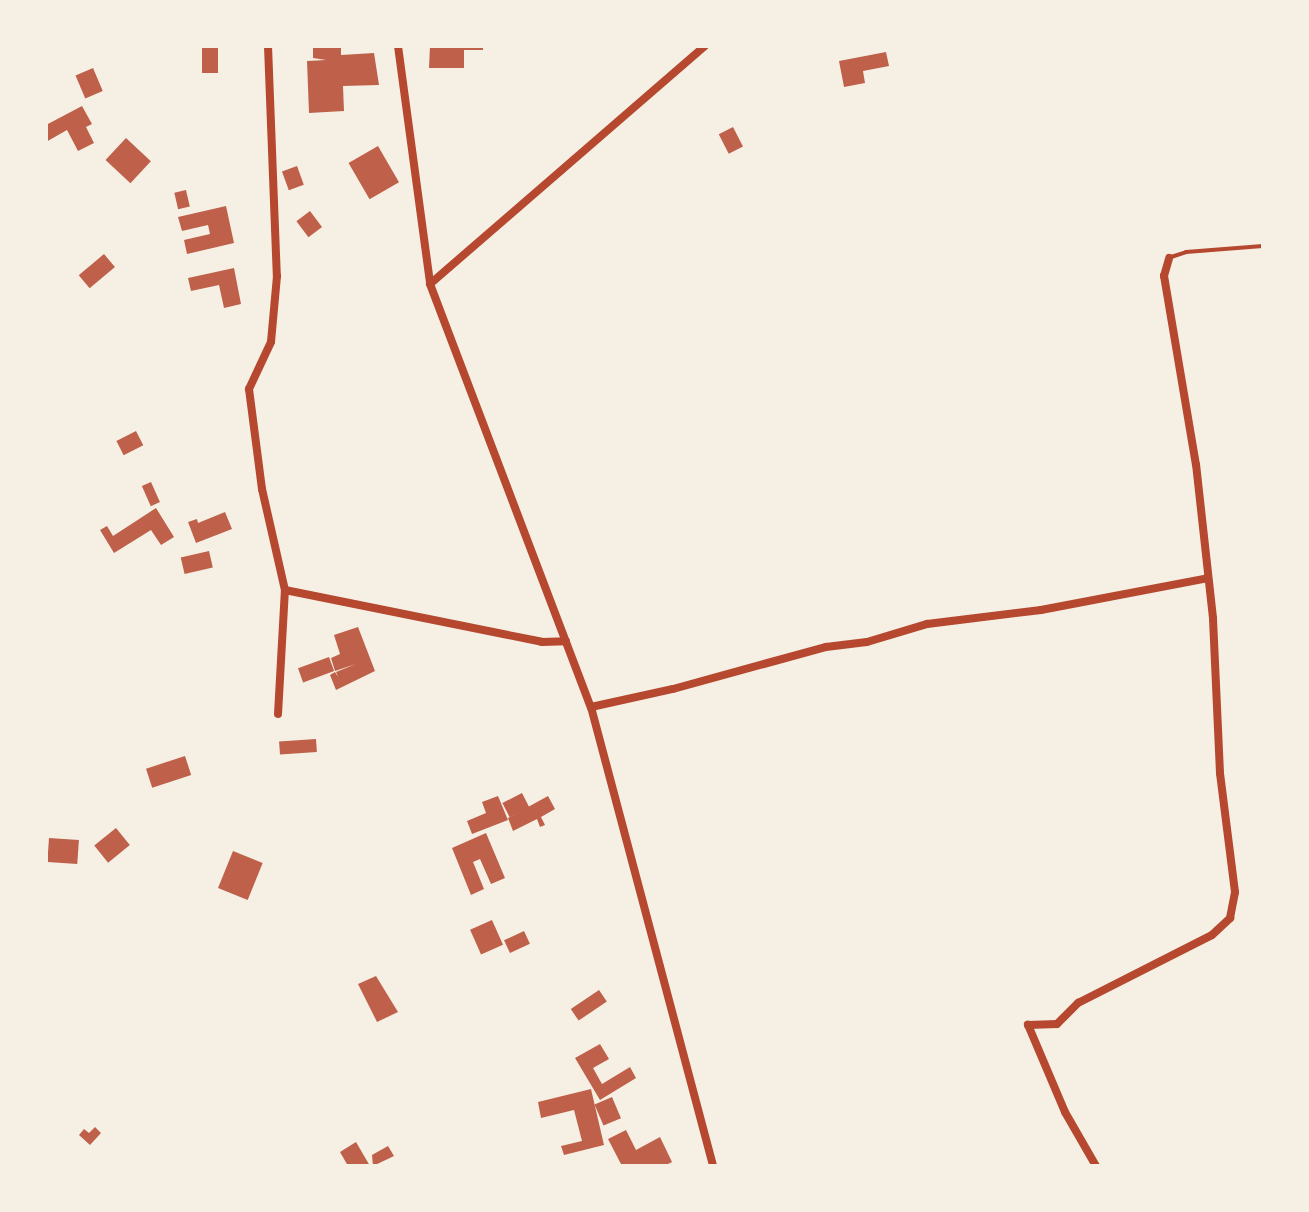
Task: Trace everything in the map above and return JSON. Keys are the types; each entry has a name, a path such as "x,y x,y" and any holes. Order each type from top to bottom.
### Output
{"street":[{"path":"268,46 277,276 271,342 249,389 262,489 285,590 278,714"},
{"path":"398,46 430,284 591,707 713,1166"},
{"path":"430,284 705,46"},
{"path":"1096,1166 1065,1112 1028,1025 1057,1024 1078,1003 1212,935 1230,918 1235,892 1220,773 1208,578 1196,465 1164,276 1169,258"},
{"path":"591,707 673,689 826,647 867,642 927,624 1041,610 1208,578"},
{"path":"285,590 542,642 566,641"}],"lane":[{"path":"1169,258 1186,252 1263,246"}],"building":[{"path":"202,46 218,46 218,73 202,73"},
{"path":"313,46 341,46 341,55 374,53 379,85 343,86 344,111 309,113 307,61 326,60 313,58"},
{"path":"430,46 483,46 483,50 464,50 464,68 429,68"},
{"path":"886,52 889,66 863,71 865,83 844,87 839,61"},
{"path":"93,68 103,91 85,98 76,75"},
{"path":"82,106 92,124 86,127 94,143 78,151 67,130 46,142 46,125"},
{"path":"733,127 743,147 729,154 719,134"},
{"path":"126,138 151,161 130,183 106,160"},
{"path":"378,146 399,182 370,199 349,163"},
{"path":"297,166 304,185 289,190 282,171"},
{"path":"186,190 190,207 178,209 174,193"},
{"path":"226,206 234,243 187,254 184,240 210,234 208,225 182,231 178,217"},
{"path":"310,211 322,227 308,237 296,221"},
{"path":"104,254 115,267 90,288 79,275"},
{"path":"234,268 241,304 224,308 219,285 191,291 188,278"},
{"path":"136,431 143,445 124,455 116,441"},
{"path":"151,482 160,502 151,506 142,486"},
{"path":"156,508 174,537 161,545 151,530 114,553 100,530 107,526 113,536"},
{"path":"225,512 232,529 196,543 188,522 197,519 198,523"},
{"path":"209,551 213,568 185,574 181,558"},
{"path":"358,627 375,671 336,690 330,675 335,672 338,677 336,672 356,664 335,671 331,658 340,654 334,635"},
{"path":"329,657 334,671 303,682 298,668"},
{"path":"316,739 317,752 280,755 279,742"},
{"path":"185,756 191,775 152,788 146,769"},
{"path":"522,793 529,807 510,817 502,803"},
{"path":"498,796 508,820 472,834 467,821 486,813 482,802"},
{"path":"548,796 555,809 541,817 545,825 540,827 537,819 513,831 508,818"},
{"path":"116,828 130,845 108,863 94,846"},
{"path":"486,833 505,878 491,884 480,859 473,862 484,889 471,895 452,848"},
{"path":"49,838 79,840 77,864 47,862"},
{"path":"233,851 263,863 248,900 218,888"},
{"path":"492,920 503,945 481,954 470,930"},
{"path":"524,931 530,944 510,953 504,940"},
{"path":"376,976 398,1012 377,1022 358,984"},
{"path":"599,990 607,1002 579,1021 571,1009"},
{"path":"600,1044 609,1059 593,1068 602,1084 630,1067 636,1078 600,1100 575,1058"},
{"path":"591,1089 604,1145 564,1155 561,1146 582,1141 574,1110 541,1118 538,1102"},
{"path":"612,1097 621,1118 603,1126 595,1104"},
{"path":"95,1127 101,1133 90,1145 79,1135 84,1129 89,1133"},
{"path":"626,1130 636,1150 660,1137 672,1162 664,1166 622,1166 608,1139"},
{"path":"356,1142 370,1166 348,1166 340,1152"},
{"path":"388,1146 394,1156 373,1166 372,1155"}]}
